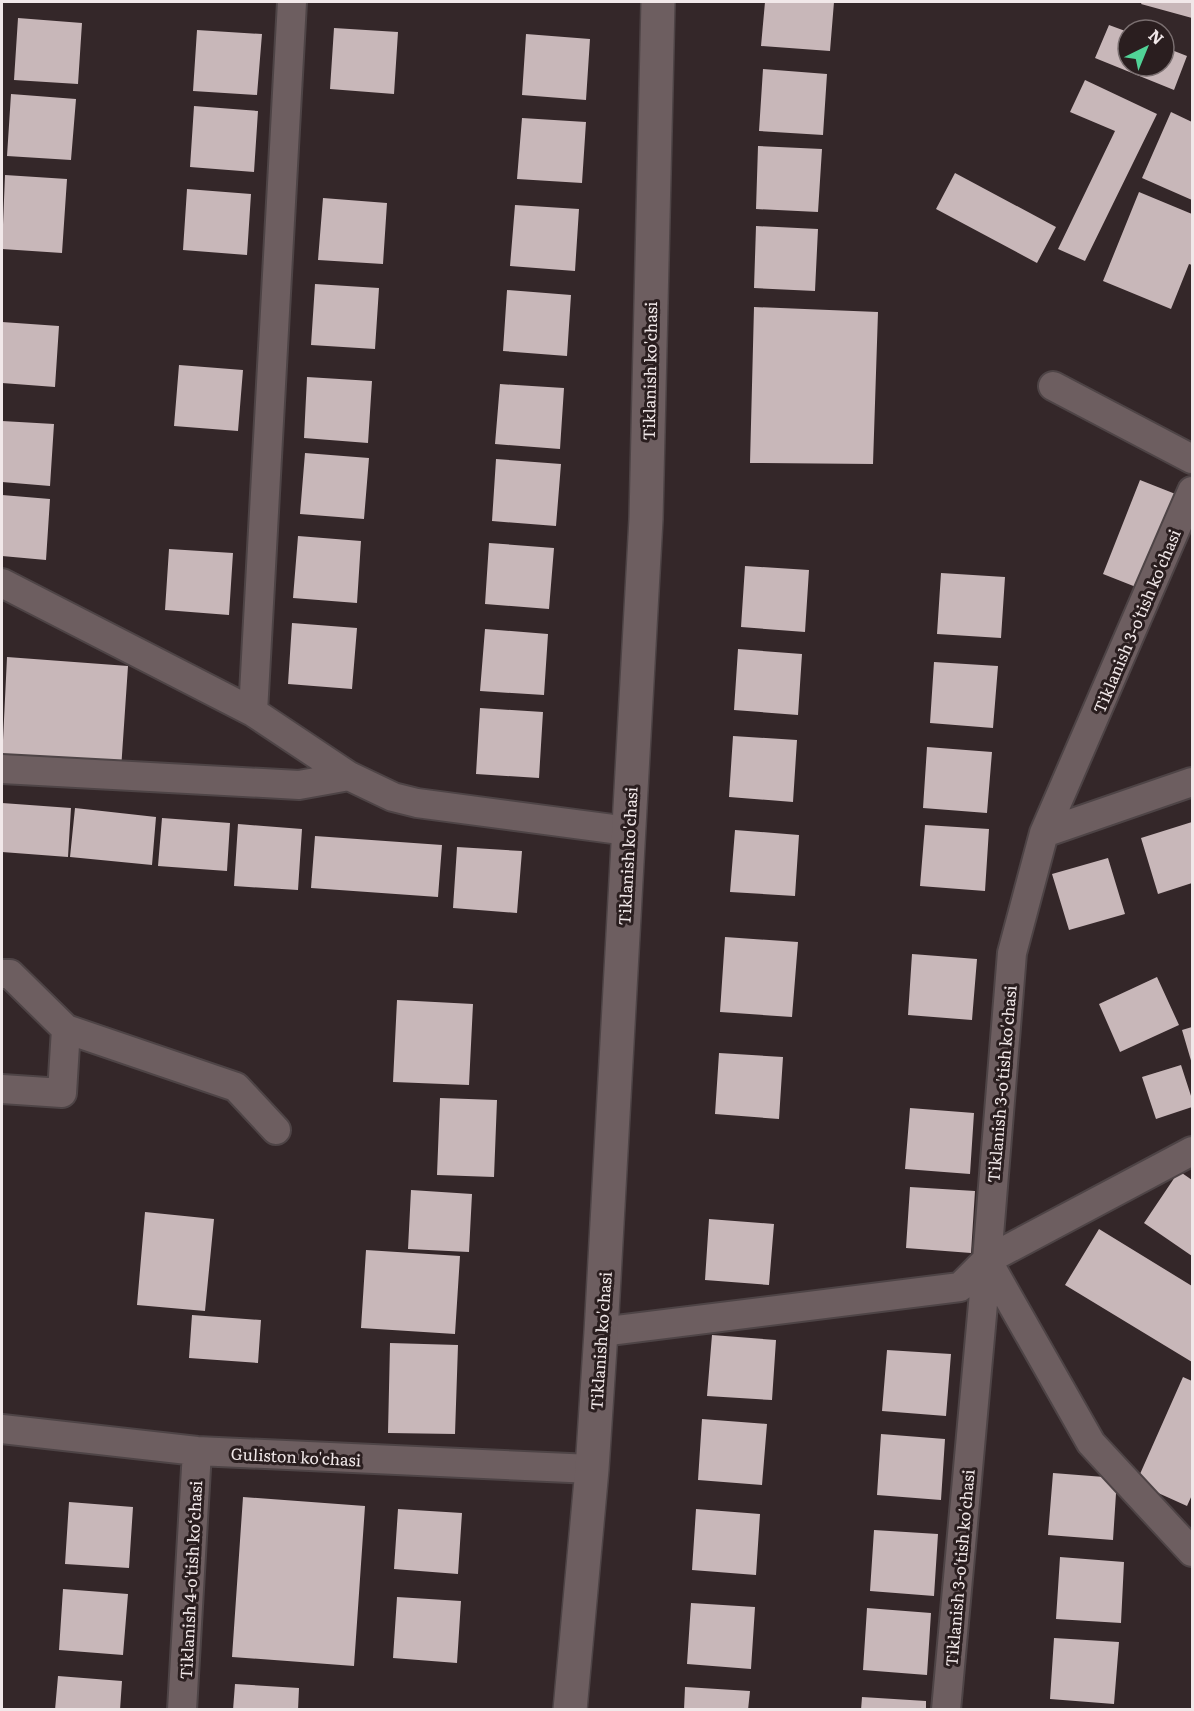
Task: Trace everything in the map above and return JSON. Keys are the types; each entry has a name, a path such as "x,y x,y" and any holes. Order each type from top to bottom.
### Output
{"street":[{"path":"253,712 291,2"},
{"name":"Tiklanish ko'chasi","path":"570,1710 592,1469 601,1332 646,519 658,2"},
{"path":"1053,386 1192,459"},
{"name":"Tiklanish 3-o'tish ko'chasi","path":"946,1710 1012,953 1044,832 1192,491"},
{"path":"2,582 253,712 349,776 393,797 417,803 628,831"},
{"path":"2,769 299,785 349,776"},
{"path":"1044,832 1192,782"},
{"path":"2,974 10,974 66,1029 236,1087 276,1130"},
{"path":"2,1089 62,1093 66,1029"},
{"path":"601,1332 960,1287 987,1260 1192,1151"},
{"path":"987,1260 1091,1443 1192,1552"},
{"name":"Guliston ko'chasi","path":"2,1429 197,1451 592,1469"},
{"name":"Tiklanish 4-o'tish ko‘chasi","path":"182,1710 197,1451"}],"building":[{"path":"765,2 834,2 830,51 761,46"},
{"path":"1142,2 1192,2 1192,18 1141,4"},
{"path":"18,18 82,23 78,84 14,80"},
{"path":"1109,25 1116,28 1116,67 1095,58"},
{"path":"334,28 398,32 394,94 330,89"},
{"path":"197,30 262,34 257,95 193,91"},
{"path":"526,34 590,39 586,100 522,95"},
{"path":"1176,52 1187,56 1174,90 1144,78 1176,78"},
{"path":"763,69 827,74 823,135 759,131"},
{"path":"1085,80 1157,114 1085,261 1058,249 1115,131 1070,112"},
{"path":"11,94 76,99 71,160 7,156"},
{"path":"194,106 258,111 254,172 190,167"},
{"path":"1171,112 1192,122 1192,200 1142,178"},
{"path":"522,118 586,122 582,183 517,179"},
{"path":"758,146 822,149 818,212 756,209"},
{"path":"955,173 1056,227 1037,263 936,209"},
{"path":"5,175 67,179 62,253 2,249"},
{"path":"187,189 251,194 247,255 183,250"},
{"path":"1139,192 1192,214 1192,265 1189,264 1171,309 1103,281"},
{"path":"323,198 387,203 383,264 318,260"},
{"path":"515,205 579,209 575,271 510,266"},
{"path":"756,226 818,229 815,291 754,288"},
{"path":"315,284 379,288 375,349 311,345"},
{"path":"507,290 571,295 567,356 503,351"},
{"path":"754,307 878,312 873,464 750,463"},
{"path":"2,322 59,326 55,387 2,383"},
{"path":"179,365 243,370 238,431 174,426"},
{"path":"307,377 372,381 368,443 304,438"},
{"path":"500,384 564,388 560,449 495,444"},
{"path":"2,421 54,424 50,486 2,482"},
{"path":"305,453 369,458 364,519 300,514"},
{"path":"496,459 561,464 556,526 492,521"},
{"path":"1140,480 1178,495 1141,589 1103,574"},
{"path":"2,495 50,499 46,560 2,556"},
{"path":"298,536 361,541 357,603 293,598"},
{"path":"489,543 554,548 549,609 485,604"},
{"path":"169,549 233,553 229,615 165,610"},
{"path":"745,566 809,570 805,632 741,627"},
{"path":"941,573 1005,577 1001,638 937,634"},
{"path":"292,623 357,628 352,689 288,684"},
{"path":"485,629 548,634 544,695 480,691"},
{"path":"738,649 802,654 798,715 734,710"},
{"path":"7,657 128,666 121,770 2,761"},
{"path":"934,662 998,666 993,728 930,723"},
{"path":"480,708 543,712 539,778 476,774"},
{"path":"733,736 797,740 793,802 729,797"},
{"path":"927,747 992,752 987,813 923,808"},
{"path":"2,803 71,808 68,857 2,852"},
{"path":"75,808 156,817 152,865 70,857"},
{"path":"162,818 230,823 227,871 158,866"},
{"path":"1192,822 1192,883 1158,894 1141,838"},
{"path":"238,824 302,829 298,890 234,886"},
{"path":"925,825 989,829 985,891 920,886"},
{"path":"735,830 799,835 795,896 730,892"},
{"path":"315,836 442,845 438,897 311,888"},
{"path":"457,847 522,851 517,913 453,908"},
{"path":"1108,858 1125,914 1069,930 1052,874"},
{"path":"725,937 798,942 792,1017 720,1012"},
{"path":"912,954 977,959 972,1020 908,1015"},
{"path":"1157,977 1179,1025 1120,1052 1099,1004"},
{"path":"397,1000 473,1004 469,1085 393,1082"},
{"path":"1192,1027 1192,1064 1182,1030"},
{"path":"719,1053 783,1057 779,1119 715,1114"},
{"path":"1181,1065 1192,1099 1192,1107 1156,1119 1142,1077"},
{"path":"440,1098 497,1100 494,1177 437,1175"},
{"path":"910,1108 974,1113 970,1174 905,1169"},
{"path":"1179,1171 1192,1180 1192,1256 1144,1223"},
{"path":"910,1187 975,1191 971,1253 906,1248"},
{"path":"411,1190 472,1194 469,1252 408,1249"},
{"path":"145,1212 214,1219 205,1311 137,1305"},
{"path":"709,1219 774,1224 769,1285 705,1280"},
{"path":"1099,1229 1192,1286 1192,1362 1065,1285"},
{"path":"366,1250 460,1256 455,1334 361,1328"},
{"path":"192,1315 261,1320 258,1363 189,1358"},
{"path":"712,1335 776,1340 772,1400 707,1396"},
{"path":"390,1343 458,1345 455,1434 388,1433"},
{"path":"887,1350 951,1354 946,1416 882,1411"},
{"path":"1183,1377 1192,1381 1192,1495 1187,1506 1136,1483"},
{"path":"702,1419 767,1424 762,1485 698,1480"},
{"path":"881,1434 945,1439 941,1500 877,1495"},
{"path":"1053,1473 1117,1478 1113,1540 1048,1535"},
{"path":"243,1497 365,1506 354,1666 232,1657"},
{"path":"69,1502 133,1507 129,1568 65,1564"},
{"path":"398,1509 462,1513 458,1574 394,1569"},
{"path":"696,1509 760,1514 756,1575 692,1570"},
{"path":"874,1530 938,1534 934,1596 870,1591"},
{"path":"1060,1557 1124,1562 1121,1623 1056,1619"},
{"path":"63,1589 128,1594 123,1655 59,1650"},
{"path":"397,1597 461,1601 457,1663 393,1658"},
{"path":"691,1603 755,1607 751,1669 687,1664"},
{"path":"867,1608 931,1613 927,1675 863,1670"},
{"path":"1054,1638 1119,1642 1114,1704 1050,1699"},
{"path":"58,1676 122,1681 120,1710 55,1710"},
{"path":"235,1684 299,1688 298,1710 233,1710"},
{"path":"685,1687 750,1691 748,1710 684,1710"},
{"path":"862,1697 926,1701 926,1710 861,1710"}]}
